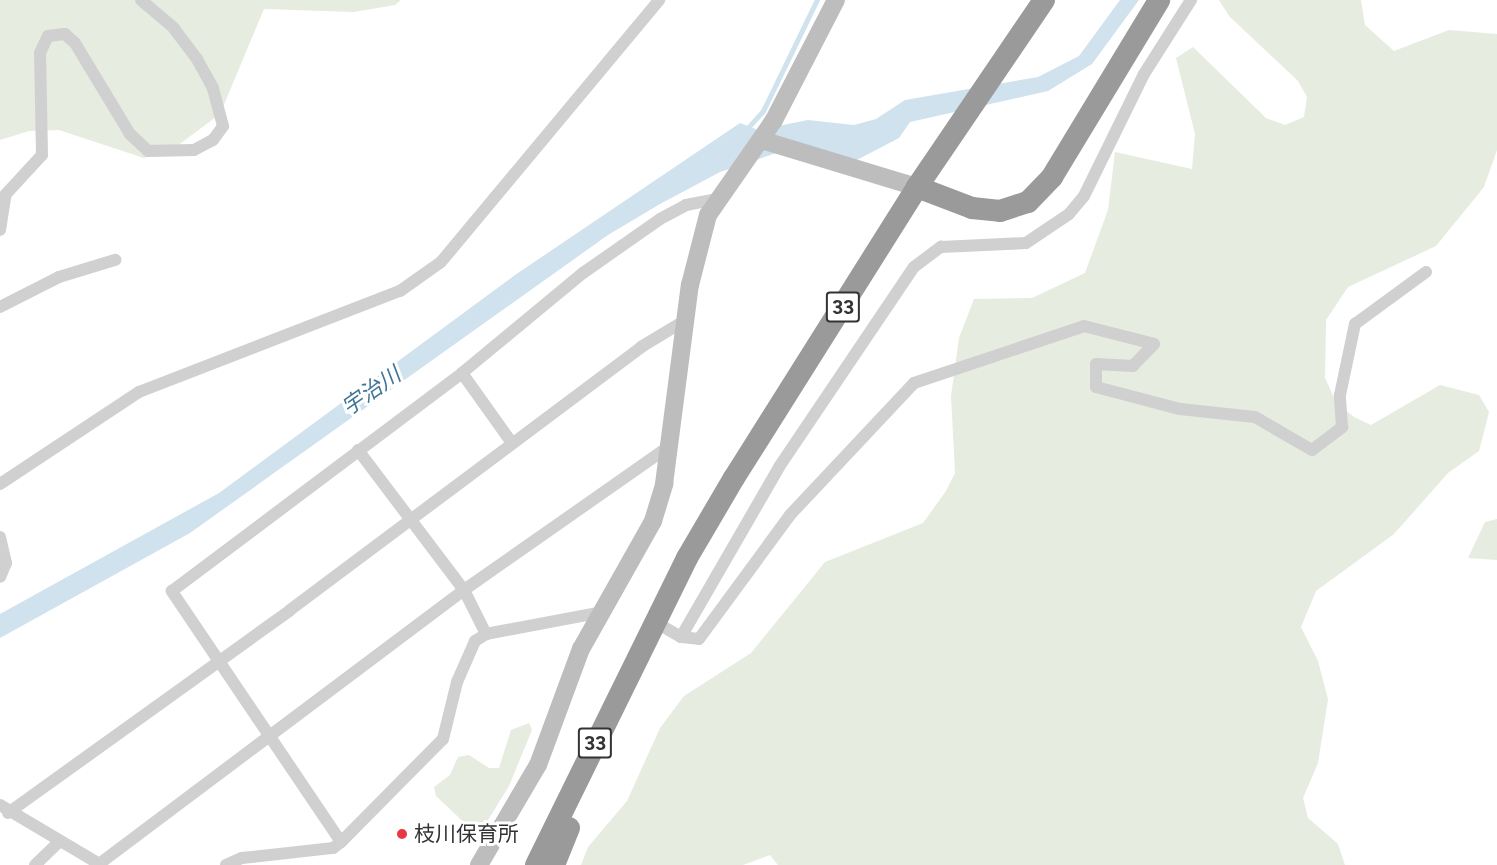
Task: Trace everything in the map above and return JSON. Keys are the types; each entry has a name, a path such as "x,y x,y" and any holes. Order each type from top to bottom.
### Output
{"highway":[{"name":"33","path":"536,865 655,622 734,478 917,187 1044,0"},
{"path":"917,187 972,208 1000,211 1028,202 1053,177 1159,0"},
{"name":"33","path":"554,865 655,622"}],"street":[{"path":"0,230 6,194 42,155 40,61 48,36 65,34 75,43 130,134 148,151 194,150 213,140 223,126 213,88 197,59 174,28 141,0"},
{"path":"0,484 139,392 400,291 441,262 659,0"},
{"path":"479,865 538,765 581,649 653,521 670,446 695,256 717,199 762,140 836,0"},
{"path":"681,637 779,467 914,267 941,247 1026,243 1069,214 1084,195 1144,74 1191,0"},
{"path":"762,140 917,187"},
{"path":"341,842 172,591 462,373 583,273 660,219 686,205 717,199"},
{"path":"0,307 59,277 115,260"},
{"path":"655,622 681,637 699,639 790,515 914,383 1084,326 1154,344 1133,366 1096,364 1096,387 1180,409 1255,417 1312,450 1342,427 1340,395 1355,324 1426,272"},
{"path":"670,446 464,590 100,865 58,843 4,809 221,661 641,347 686,320"},
{"path":"462,373 512,443"},
{"path":"358,450 464,590 486,634"},
{"path":"0,537 6,563 0,577"},
{"path":"226,865 242,858 333,848 341,842 443,739 467,657 475,641 486,634 602,612"},
{"path":"35,865 58,843"}],"shaded area":[{"path":"0,0 401,0 395,5 354,12 264,9 220,114 173,149 144,158 59,130 29,131 0,140"},
{"path":"1219,0 1361,0 1365,25 1394,51 1449,30 1497,34 1497,150 1484,187 1436,246 1348,287 1326,320 1325,378 1337,404 1354,417 1371,425 1440,385 1479,395 1489,412 1479,451 1448,473 1394,534 1316,591 1301,627 1318,661 1328,699 1318,763 1303,798 1308,818 1338,844 1345,865 778,865 770,855 743,865 581,865 588,847 627,801 660,728 684,696 751,653 825,562 923,523 946,491 955,473 951,396 959,338 974,299 1032,298 1085,273 1108,210 1115,152 1192,169 1195,134 1176,58 1193,47 1266,118 1285,125 1304,117 1307,97 1298,81 1229,16"},
{"path":"1497,519 1497,560 1468,558 1485,522"},
{"path":"529,723 532,730 509,786 485,825 471,829 436,796 434,787 450,775 458,757 469,755 489,768 499,768 511,730"}],"water":[{"name":"宇治川","path":"1120,0 1139,0 1092,64 1048,91 910,122 899,138 853,162 803,144 720,172 660,204 608,235 190,533 0,638 0,614 219,493 515,275 740,123 758,130 808,120 854,125 876,119 905,100 1038,77 1079,56"}],"waterway":[{"path":"745,131 763,111 817,0"}],"place":[{"name":"枝川保育所","path":"402,834"}]}
